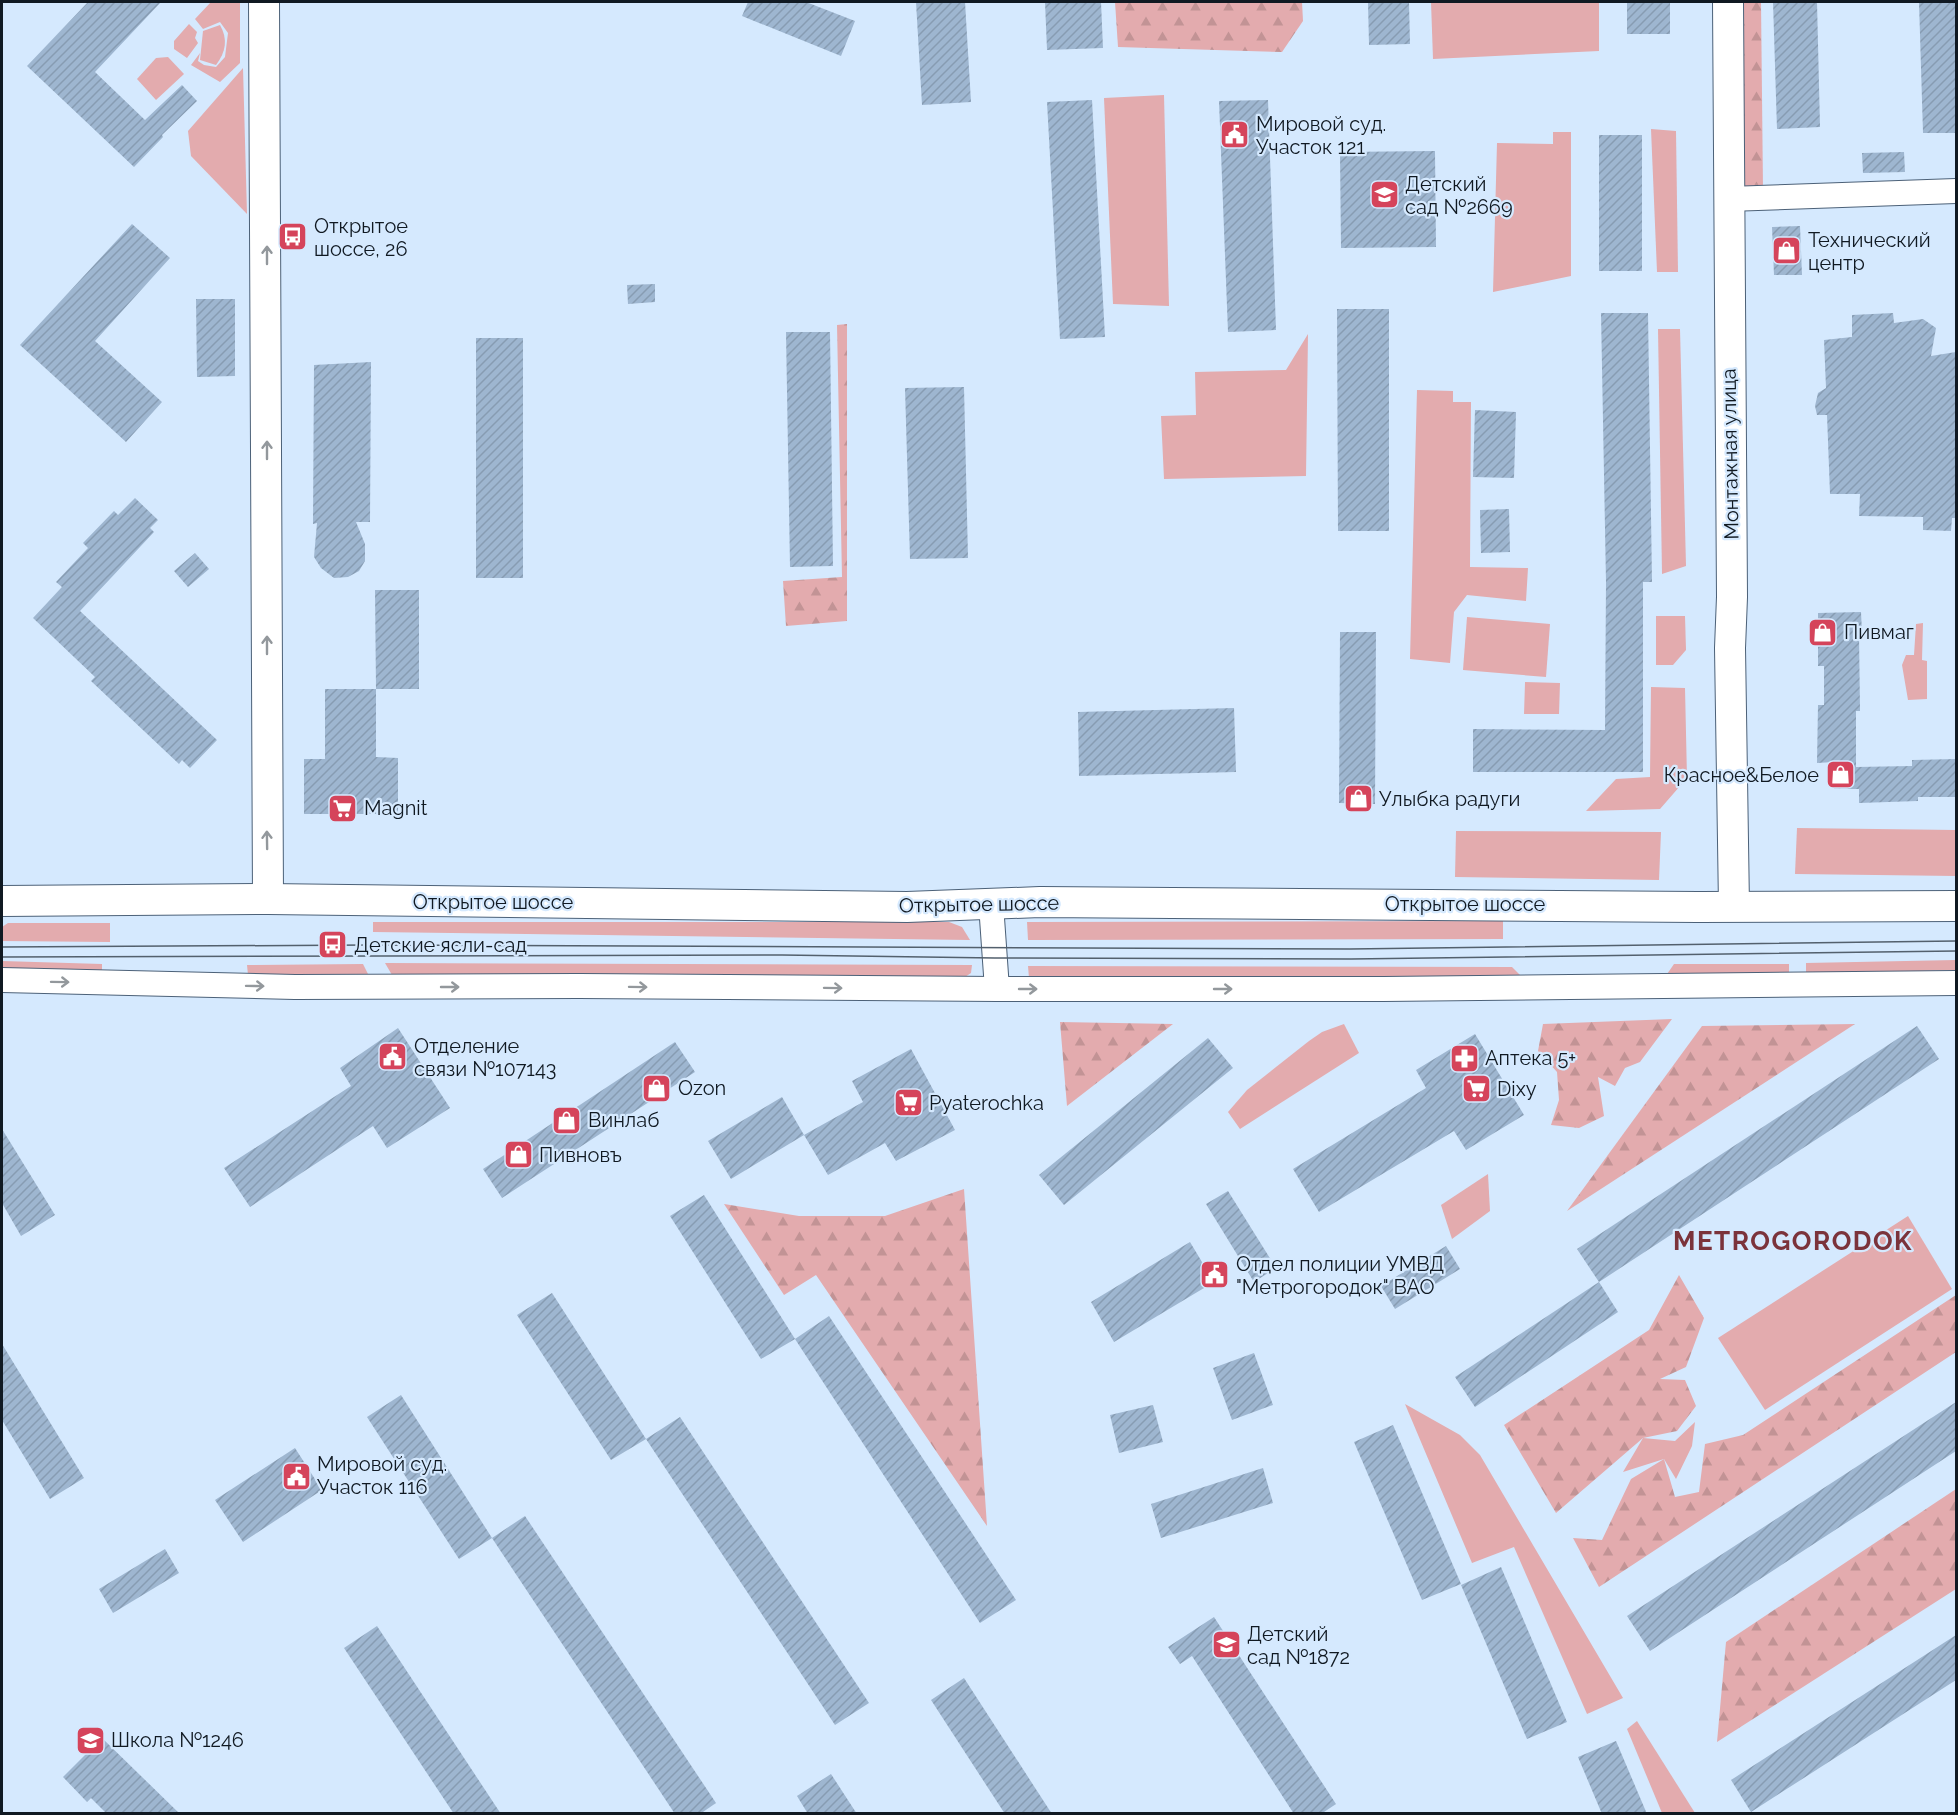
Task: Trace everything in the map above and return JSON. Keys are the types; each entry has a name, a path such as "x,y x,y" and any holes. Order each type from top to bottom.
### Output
{"street":[{"path":"264,2 268,899"},
{"name":"Монтажная улица","path":"1728,2 1732,597 1730,648 1734,906"},
{"path":"1728,199 1956,191"},
{"name":"Открытое шоссе","path":"2,901 268,899 908,907 1064,902 1956,906"},
{"path":"991,904 997,990"},
{"path":"2,980 295,987 579,986 997,990 1384,989 1956,983"}],"green space":[{"path":"211,2 240,2 240,63 220,82 191,65 200,53 198,61 204,65 216,67 225,57 228,33 220,22 203,29 195,19"},
{"path":"1115,2 1302,2 1303,21 1282,52 1118,47"},
{"path":"1431,2 1599,2 1599,51 1433,59"},
{"path":"1740,2 1761,2 1763,189 1740,189"},
{"path":"189,24 197,32 195,38 198,43 187,58 174,49 174,41"},
{"path":"220,25 225,40 224,50 219,60 216,65 200,60 203,31"},
{"path":"168,57 184,74 156,100 137,79 156,58"},
{"path":"243,68 247,214 191,156 188,131"},
{"path":"1164,95 1169,306 1113,304 1104,98"},
{"path":"1651,129 1676,131 1678,272 1657,272"},
{"path":"1553,132 1571,132 1571,276 1493,292 1497,143 1553,144"},
{"path":"847,324 847,621 786,626 783,581 842,577 837,325"},
{"path":"1658,329 1680,329 1686,566 1662,574"},
{"path":"1308,334 1306,476 1164,479 1161,416 1196,415 1195,372 1286,370"},
{"path":"1417,390 1453,391 1453,402 1471,402 1470,567 1528,568 1526,601 1467,595 1454,612 1450,663 1410,659"},
{"path":"1656,616 1685,616 1686,650 1673,665 1656,665"},
{"path":"1467,617 1550,624 1546,677 1463,670"},
{"path":"1923,623 1922,660 1927,661 1927,699 1908,700 1902,665 1906,655 1914,655 1916,624"},
{"path":"1525,682 1560,683 1559,714 1524,714"},
{"path":"1651,687 1685,688 1687,778 1660,809 1586,811 1616,779 1650,777"},
{"path":"1797,828 1956,830 1956,876 1795,874"},
{"path":"1456,831 1661,832 1659,880 1455,877"},
{"path":"1503,921 1503,939 1028,940 1027,922"},
{"path":"373,922 949,922 962,927 970,940 373,932"},
{"path":"8,923 110,923 110,942 2,941 2,927"},
{"path":"1956,960 1956,970 1806,974 1806,963"},
{"path":"2,961 102,964 102,975 2,970"},
{"path":"385,963 972,965 971,973 965,977 392,975"},
{"path":"363,964 369,976 248,975 247,965"},
{"path":"1674,964 1789,964 1789,975 1665,977"},
{"path":"1028,966 1512,967 1524,979 1029,978"},
{"path":"1672,1019 1640,1062 1625,1068 1615,1086 1598,1077 1604,1116 1579,1128 1551,1125 1559,1100 1557,1072 1538,1051 1543,1024"},
{"path":"1060,1022 1173,1024 1067,1106"},
{"path":"1344,1024 1359,1053 1240,1129 1228,1112 1247,1090 1322,1032"},
{"path":"1855,1024 1567,1211 1702,1026"},
{"path":"1488,1174 1490,1211 1452,1239 1441,1205"},
{"path":"964,1189 987,1526 816,1275 784,1295 724,1204 799,1216 885,1216"},
{"path":"1908,1216 1952,1289 1765,1410 1718,1338"},
{"path":"1679,1275 1704,1318 1686,1367 1660,1379 1685,1380 1696,1406 1677,1431 1643,1438 1556,1513 1504,1425 1649,1330"},
{"path":"1956,1295 1956,1352 1599,1587 1573,1538 1602,1540 1631,1479 1664,1459 1675,1497 1699,1492 1705,1444 1743,1435"},
{"path":"1405,1404 1460,1435 1480,1455 1623,1698 1587,1714 1514,1547 1472,1563"},
{"path":"1695,1422 1692,1446 1676,1479 1664,1459 1623,1472 1643,1438 1675,1441"},
{"path":"1956,1489 1956,1589 1717,1742 1726,1642"},
{"path":"1637,1721 1695,1813 1662,1813 1627,1729"}],"building":[{"path":"88,2 161,2 95,72 145,120 182,85 197,101 162,135 163,137 134,167 27,66"},
{"path":"748,2 806,2 855,21 841,56 742,16"},
{"path":"916,2 965,2 971,102 922,105"},
{"path":"1045,2 1101,2 1103,48 1047,50"},
{"path":"1368,2 1409,2 1410,44 1369,45"},
{"path":"1627,2 1670,2 1670,34 1627,34"},
{"path":"1773,2 1817,2 1820,127 1777,129"},
{"path":"1919,2 1956,2 1956,133 1923,133"},
{"path":"1092,100 1105,337 1060,339 1047,102"},
{"path":"1268,100 1276,330 1228,332 1219,101"},
{"path":"1599,135 1642,135 1642,271 1599,271"},
{"path":"1435,151 1436,247 1341,248 1340,152"},
{"path":"1904,152 1905,172 1863,173 1862,153"},
{"path":"132,224 170,258 95,341 162,402 126,442 20,345"},
{"name":"Технический центр","path":"1800,226 1802,275 1774,275 1772,227"},
{"path":"655,284 655,302 628,304 627,285"},
{"path":"196,299 235,299 235,376 197,377"},
{"path":"1337,309 1389,309 1389,531 1338,531"},
{"path":"1601,313 1648,313 1652,582 1643,582 1643,772 1473,772 1473,729 1605,730 1606,582"},
{"path":"1893,313 1894,323 1923,319 1936,328 1931,356 1956,352 1956,518 1952,518 1951,531 1923,530 1923,517 1859,516 1860,494 1830,494 1827,415 1817,415 1815,406 1818,393 1826,388 1824,340 1852,337 1852,315"},
{"path":"786,332 830,332 833,566 790,567"},
{"path":"476,338 523,338 523,578 476,578"},
{"path":"371,362 370,522 356,522 365,544 365,561 359,571 348,577 334,578 321,568 314,557 317,523 313,524 314,365"},
{"path":"964,387 968,558 910,559 905,388"},
{"path":"1475,410 1516,412 1514,478 1473,477"},
{"path":"135,498 158,520 150,528 154,532 80,611 217,740 190,768 182,760 179,764 91,681 95,677 33,618 62,587 56,582 88,548 83,543 114,511 118,515"},
{"path":"1509,509 1510,552 1481,553 1480,510"},
{"path":"195,553 209,569 188,587 174,571"},
{"path":"375,590 419,590 419,689 376,689"},
{"path":"1861,612 1860,711 1856,711 1856,767 1912,766 1912,760 1956,759 1956,797 1918,797 1918,801 1859,803 1859,789 1834,789 1834,762 1817,763 1818,705 1824,705 1824,666 1818,666 1818,613"},
{"path":"1340,632 1376,632 1375,804 1339,803"},
{"path":"325,689 376,689 376,757 398,758 398,814 304,814 304,759 325,759"},
{"path":"1234,708 1236,772 1079,776 1078,712"},
{"path":"1917,1026 1939,1059 1599,1282 1577,1249"},
{"path":"398,1028 450,1108 387,1148 373,1126 250,1207 224,1168 351,1086 340,1068"},
{"path":"1475,1034 1524,1115 1466,1150 1454,1131 1319,1212 1293,1169 1426,1088 1416,1070"},
{"path":"1208,1038 1233,1068 1064,1205 1039,1175"},
{"path":"675,1042 695,1072 502,1198 483,1169"},
{"path":"911,1049 955,1130 896,1161 885,1143 828,1175 804,1135 863,1102 852,1081"},
{"path":"782,1097 804,1135 731,1179 708,1141"},
{"path":"2,1129 55,1215 21,1236 2,1203"},
{"path":"1228,1191 1276,1268 1254,1282 1206,1204"},
{"path":"704,1195 795,1339 761,1359 670,1216"},
{"path":"1190,1242 1214,1282 1114,1342 1091,1302"},
{"path":"1446,1246 1460,1269 1395,1309 1381,1286"},
{"path":"1599,1282 1618,1312 1475,1407 1455,1377"},
{"path":"552,1293 646,1439 611,1460 517,1315"},
{"path":"829,1316 1016,1600 980,1623 795,1339"},
{"path":"2,1344 84,1478 50,1499 2,1420"},
{"path":"1254,1353 1273,1405 1232,1420 1213,1368"},
{"path":"401,1395 492,1538 459,1559 367,1417"},
{"path":"1956,1402 1956,1451 1650,1651 1627,1616"},
{"path":"1153,1405 1163,1442 1119,1453 1110,1415"},
{"path":"680,1417 869,1703 835,1725 646,1439"},
{"path":"1393,1425 1461,1584 1422,1600 1354,1442"},
{"path":"295,1448 322,1490 243,1542 215,1500"},
{"path":"1263,1468 1273,1503 1161,1538 1151,1504"},
{"path":"525,1516 716,1803 700,1814 675,1814 492,1538"},
{"path":"165,1549 179,1573 113,1613 99,1589"},
{"path":"1501,1567 1567,1722 1527,1739 1461,1585"},
{"path":"1214,1617 1336,1804 1321,1814 1294,1814 1192,1656 1180,1664 1168,1647"},
{"path":"377,1626 501,1814 454,1814 344,1648"},
{"path":"1956,1635 1956,1680 1751,1812 1731,1780"},
{"path":"964,1678 1052,1814 1005,1814 931,1700"},
{"path":"102,1738 180,1814 107,1814 91,1798 87,1802 63,1777"},
{"path":"1616,1741 1647,1814 1602,1814 1578,1757"},
{"path":"831,1774 857,1814 808,1814 797,1796"}],"tram line":[{"path":"2,947 369,945 1350,949 1956,941"},
{"path":"2,957 782,955 1351,959 1956,951"}],"place":[{"name":"Мировой суд. Участок 121","path":"1235,135"},
{"name":"Детский сад №2669","path":"1384,195"},
{"name":"Открытое шоссе, 26","path":"293,237"},
{"name":"Технический центр","path":"1787,251"},
{"name":"Пивмаг","path":"1823,632"},
{"name":"Красное&Белое","path":"1840,775"},
{"name":"Улыбка радуги","path":"1358,799"},
{"name":"Magnit","path":"343,808"},
{"name":"Детские ясли-сад","path":"333,945"},
{"name":"Отделение связи №107143","path":"393,1057"},
{"name":"Аптека 5+","path":"1464,1058"},
{"name":"Ozon","path":"657,1088"},
{"name":"Dixy","path":"1476,1089"},
{"name":"Pyaterochka","path":"908,1103"},
{"name":"Винлаб","path":"567,1120"},
{"name":"Пивновъ","path":"518,1155"},
{"name":"Отдел полиции УМВД \"Метрогородок\" ВАО","path":"1215,1275"},
{"name":"Мировой суд. Участок 116","path":"296,1476"},
{"name":"Детский сад №1872","path":"1226,1645"},
{"name":"Школа №1246","path":"90,1740"}],"district":[{"name":"METROGORODOK","path":"1793,1241"}]}
